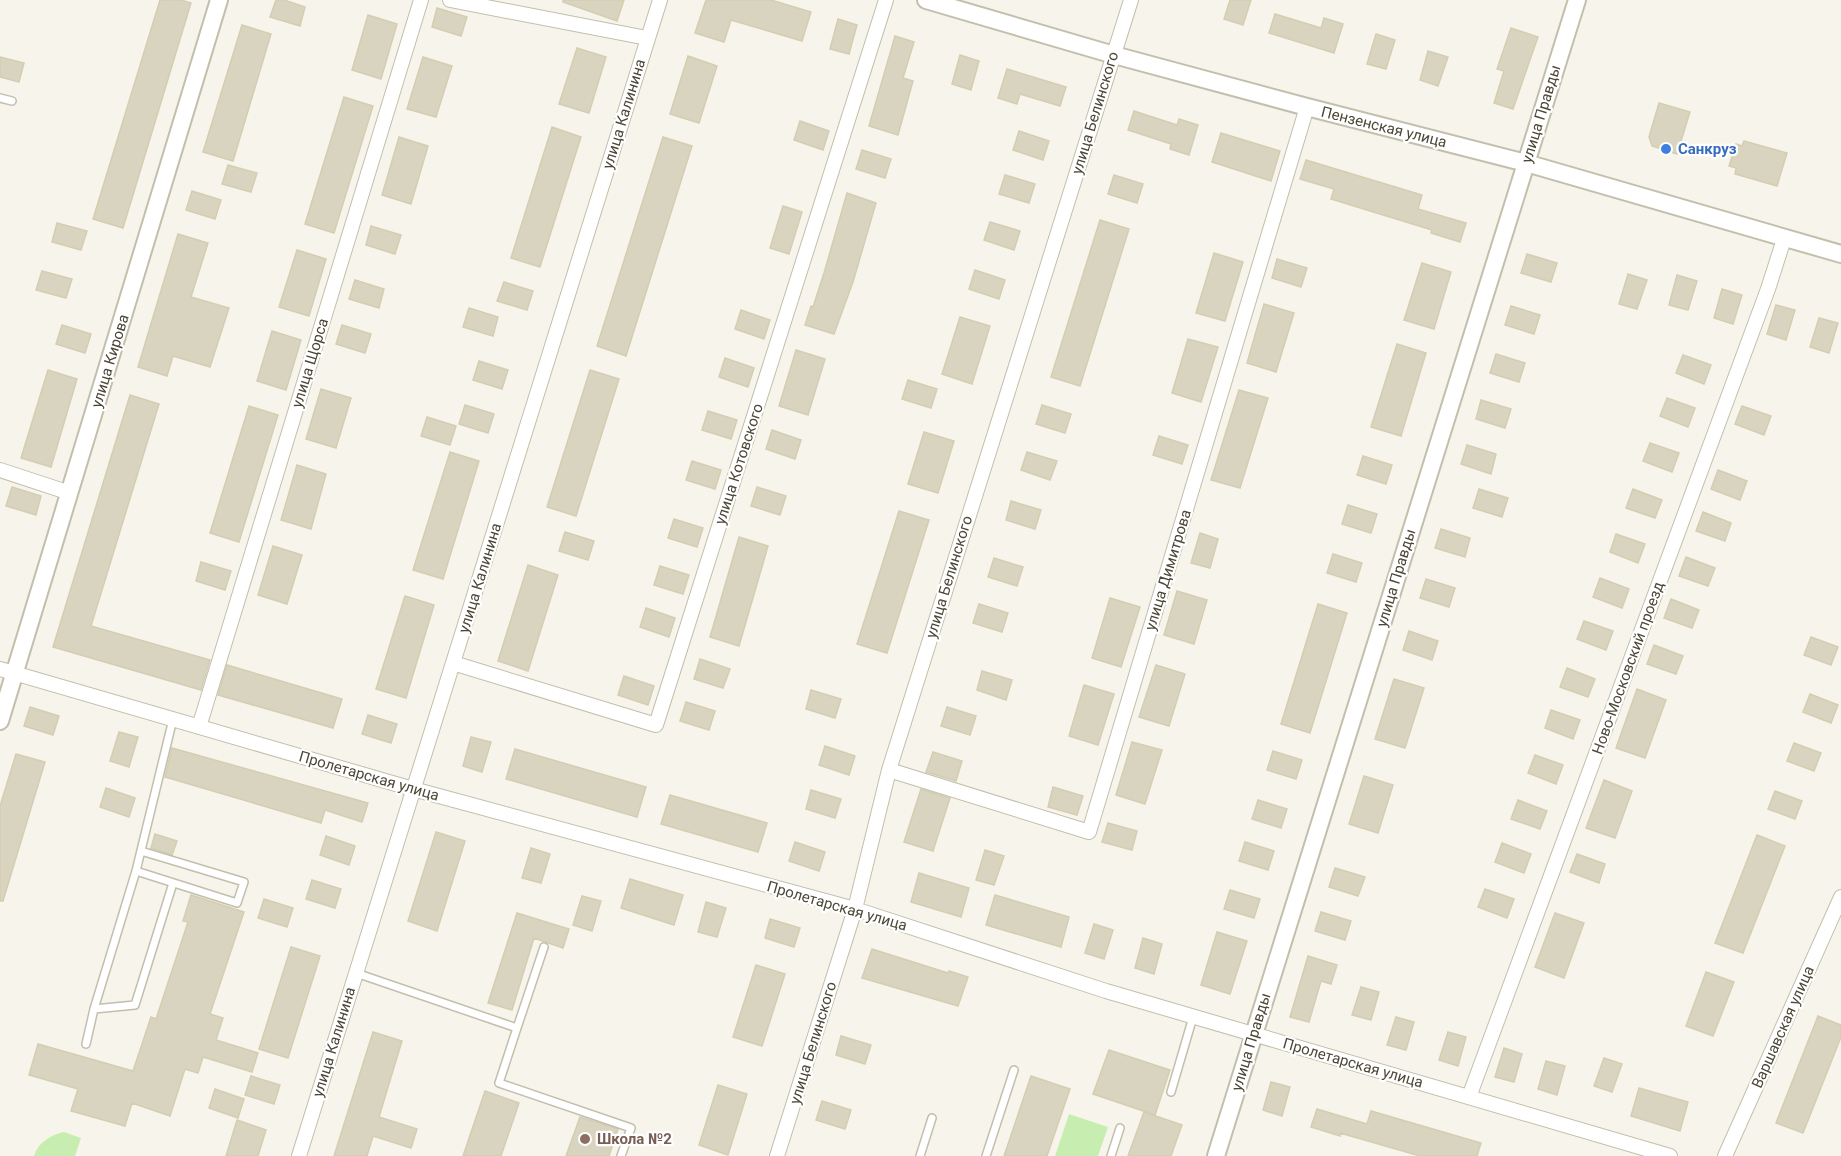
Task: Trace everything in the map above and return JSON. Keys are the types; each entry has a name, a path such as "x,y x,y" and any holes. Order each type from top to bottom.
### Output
{"street":[{"name":"улица Кирова","path":"0,722 7,671 69,493 219,0"},
{"name":"улица Щорса","path":"199,727 421,0"},
{"path":"450,0 647,38"},
{"name":"улица Калинина","path":"299,1156 660,0"},
{"name":"улица Котовского","path":"453,663 656,725 886,0"},
{"name":"Пензенская улица","path":"926,0 1114,55 1526,163 1841,254"},
{"name":"улица Белинского","path":"777,1156 855,909 889,770 1131,0"},
{"name":"улица Правды","path":"1216,1156 1577,0"},
{"name":"улица Димитрова","path":"889,770 1089,832 1307,107"},
{"name":"Ново-Московский проезд","path":"1469,1097 1760,311 1784,239"},
{"path":"0,470 69,493"},
{"name":"Пролетарская улица","path":"7,671 413,789 855,909 1107,991 1670,1156"},
{"name":"Варшавская улица","path":"1725,1156 1841,897"}],"lane":[{"path":"0,98 12,101"},
{"path":"86,1044 141,851 173,719"},
{"path":"135,871 237,903 244,882 141,851"},
{"path":"94,1010 135,1005 173,883"},
{"path":"544,947 499,1083 631,1128 621,1156"},
{"path":"356,973 517,1028"},
{"path":"1171,1092 1193,1017"},
{"path":"986,1156 1014,1070"},
{"path":"920,1156 932,1118"},
{"path":"1111,1156 1120,1128"}],"green space":[{"path":"1069,1114 1108,1127 1098,1156 1055,1156"},
{"path":"64,1132 81,1138 75,1156 34,1156 46,1140"}],"building":[{"path":"160,0 181,0 191,3 123,228 93,219"},
{"path":"276,0 284,0 305,7 300,26 270,17"},
{"path":"563,0 624,0 617,21 563,2"},
{"path":"706,0 771,0 811,12 802,41 731,20 724,42 695,33"},
{"path":"1230,0 1251,0 1243,25 1224,19"},
{"path":"437,8 467,17 461,36 432,27"},
{"path":"1275,14 1321,28 1324,18 1343,24 1334,53 1269,33"},
{"path":"368,15 397,24 381,79 352,70"},
{"path":"838,19 857,25 849,54 830,49"},
{"path":"242,25 271,34 233,161 203,152"},
{"path":"1511,28 1538,37 1513,109 1494,103 1504,71 1497,69"},
{"path":"1376,34 1395,40 1386,69 1367,64"},
{"path":"895,36 914,42 903,78 913,81 898,135 869,126"},
{"path":"577,48 606,57 589,113 559,104"},
{"path":"1428,51 1448,57 1438,86 1420,80"},
{"path":"960,55 979,61 971,90 952,84"},
{"path":"688,56 717,66 699,123 670,114"},
{"path":"0,57 24,63 19,82 0,77"},
{"path":"423,57 452,66 436,117 407,109"},
{"path":"1007,69 1066,87 1060,106 1020,94 1017,104 998,98"},
{"path":"344,97 373,106 334,233 305,224"},
{"path":"1659,103 1690,112 1677,154 1652,146 1649,137"},
{"path":"1134,111 1177,125 1179,119 1198,125 1189,155 1170,149 1171,144 1128,130"},
{"path":"800,121 829,131 823,150 794,140"},
{"path":"552,127 581,137 540,267 511,258"},
{"path":"1019,131 1049,141 1043,160 1013,150"},
{"path":"1221,133 1280,151 1271,181 1212,162"},
{"path":"399,137 428,146 411,204 382,195"},
{"path":"663,137 692,146 626,356 597,346"},
{"path":"1744,141 1787,153 1777,186 1735,174 1736,168 1729,166 1736,144 1742,146"},
{"path":"862,150 891,159 885,178 856,169"},
{"path":"1306,160 1422,195 1418,209 1466,223 1460,242 1431,233 1432,230 1331,199 1334,189 1300,179"},
{"path":"228,165 257,173 251,192 222,184"},
{"path":"1005,175 1035,184 1029,203 999,194"},
{"path":"1114,175 1143,184 1137,203 1108,194"},
{"path":"192,191 221,200 215,219 186,210"},
{"path":"847,193 876,203 853,282 834,334 805,325 824,273"},
{"path":"783,206 802,212 789,254 770,248"},
{"path":"1100,220 1129,229 1080,386 1051,377"},
{"path":"990,222 1020,231 1014,250 984,240"},
{"path":"57,223 87,231 81,250 52,242"},
{"path":"371,226 401,235 395,254 366,245"},
{"path":"178,234 208,243 191,297 229,308 210,367 173,356 167,376 138,367"},
{"path":"297,250 326,259 309,316 279,307"},
{"path":"1214,253 1243,262 1225,321 1196,313"},
{"path":"1527,254 1557,263 1551,282 1521,273"},
{"path":"1277,259 1307,268 1301,287 1272,278"},
{"path":"1422,263 1451,272 1434,329 1404,320"},
{"path":"975,270 1005,280 999,299 969,289"},
{"path":"42,271 72,279 66,298 36,290"},
{"path":"1628,274 1647,280 1637,309 1619,304"},
{"path":"1677,275 1697,281 1688,310 1669,305"},
{"path":"355,280 384,289 379,308 349,299"},
{"path":"504,282 533,291 527,310 497,301"},
{"path":"1722,289 1742,295 1733,324 1714,318"},
{"path":"1264,304 1294,313 1276,372 1247,363"},
{"path":"1776,305 1795,310 1786,340 1767,334"},
{"path":"1511,306 1540,315 1534,334 1505,325"},
{"path":"469,308 498,317 493,336 463,327"},
{"path":"741,310 770,320 764,339 735,329"},
{"path":"960,317 990,326 972,384 942,374"},
{"path":"1819,318 1838,323 1829,353 1810,347"},
{"path":"62,325 91,334 85,353 56,344"},
{"path":"342,325 371,334 365,353 336,344"},
{"path":"272,331 301,340 286,390 257,381"},
{"path":"1188,339 1218,347 1201,402 1172,393"},
{"path":"1397,344 1426,353 1401,436 1371,427"},
{"path":"796,350 825,359 808,415 779,406"},
{"path":"1496,354 1525,363 1519,382 1490,373"},
{"path":"1683,355 1711,365 1704,384 1676,373"},
{"path":"725,358 754,368 748,387 719,377"},
{"path":"479,361 508,370 502,389 473,380"},
{"path":"48,370 77,379 51,467 21,458"},
{"path":"590,370 619,379 576,516 547,507"},
{"path":"908,380 937,389 931,408 902,399"},
{"path":"321,389 351,398 336,448 306,439"},
{"path":"1239,390 1268,398 1240,488 1211,480"},
{"path":"130,395 159,404 91,626 210,660 201,690 53,647"},
{"path":"1667,398 1695,408 1688,427 1660,416"},
{"path":"1481,400 1511,409 1505,428 1476,419"},
{"path":"465,405 494,414 488,433 459,424"},
{"path":"1042,405 1071,414 1065,433 1036,424"},
{"path":"249,406 278,415 239,542 210,533"},
{"path":"1742,406 1771,416 1764,435 1735,424"},
{"path":"708,411 737,420 731,439 702,430"},
{"path":"427,417 456,426 450,445 421,436"},
{"path":"772,430 801,440 795,459 766,449"},
{"path":"924,432 954,441 938,493 908,484"},
{"path":"1159,436 1188,445 1182,464 1153,455"},
{"path":"1650,443 1679,453 1672,472 1643,461"},
{"path":"1467,445 1496,454 1491,474 1461,464"},
{"path":"450,452 479,461 443,579 413,570"},
{"path":"1027,452 1057,461 1050,480 1021,470"},
{"path":"1363,456 1392,465 1386,484 1357,475"},
{"path":"692,461 721,470 715,489 686,480"},
{"path":"297,465 326,474 311,529 281,520"},
{"path":"1718,470 1747,481 1740,500 1711,489"},
{"path":"12,487 41,496 36,515 6,506"},
{"path":"757,487 786,496 780,515 751,506"},
{"path":"1479,489 1508,498 1502,517 1473,508"},
{"path":"1633,489 1662,500 1655,518 1626,508"},
{"path":"1011,501 1041,510 1035,529 1006,520"},
{"path":"1348,505 1377,514 1371,533 1342,524"},
{"path":"899,511 929,520 887,653 857,644"},
{"path":"1703,512 1731,523 1725,541 1696,531"},
{"path":"674,519 703,528 697,547 668,538"},
{"path":"1441,529 1470,538 1465,557 1435,548"},
{"path":"565,532 594,541 588,560 559,551"},
{"path":"1200,533 1218,539 1210,568 1191,563"},
{"path":"1616,534 1645,544 1638,563 1610,552"},
{"path":"739,537 768,546 739,646 710,637"},
{"path":"273,546 302,555 287,604 258,595"},
{"path":"1333,554 1362,563 1356,582 1327,573"},
{"path":"1686,557 1715,568 1708,586 1679,576"},
{"path":"994,558 1023,567 1017,586 988,577"},
{"path":"201,562 231,571 225,590 196,581"},
{"path":"528,565 558,575 528,671 498,661"},
{"path":"660,566 689,575 683,594 654,585"},
{"path":"1600,578 1629,589 1622,608 1593,597"},
{"path":"1426,579 1455,588 1449,607 1420,598"},
{"path":"1177,591 1207,600 1194,644 1164,635"},
{"path":"405,596 434,605 406,698 376,689"},
{"path":"1110,598 1140,607 1121,667 1092,658"},
{"path":"1671,599 1699,610 1692,628 1664,618"},
{"path":"979,604 1008,613 1002,632 973,623"},
{"path":"1318,604 1347,613 1310,733 1281,724"},
{"path":"646,608 675,618 669,637 640,627"},
{"path":"1584,621 1613,631 1606,650 1577,639"},
{"path":"1409,631 1438,641 1432,660 1403,650"},
{"path":"1811,637 1838,647 1831,665 1804,655"},
{"path":"1654,645 1683,656 1676,674 1647,664"},
{"path":"700,659 730,669 723,688 694,679"},
{"path":"227,665 342,699 333,728 218,695"},
{"path":"1156,665 1185,674 1169,726 1139,717"},
{"path":"1567,668 1595,679 1588,697 1560,687"},
{"path":"982,671 1012,680 1006,700 977,690"},
{"path":"624,676 654,686 648,705 618,695"},
{"path":"1394,679 1424,688 1405,748 1375,739"},
{"path":"1084,685 1114,694 1098,745 1069,736"},
{"path":"1637,689 1666,700 1645,758 1616,748"},
{"path":"811,690 841,699 835,718 806,709"},
{"path":"1810,694 1838,705 1831,723 1803,712"},
{"path":"686,702 715,711 709,730 680,721"},
{"path":"30,707 59,716 53,735 24,726"},
{"path":"947,707 976,716 970,735 941,726"},
{"path":"1551,710 1580,720 1573,739 1545,728"},
{"path":"368,715 397,724 391,743 362,734"},
{"path":"119,732 138,737 129,767 110,761"},
{"path":"471,737 491,742 482,772 463,766"},
{"path":"1132,742 1162,750 1145,804 1116,795"},
{"path":"1794,743 1821,753 1814,771 1787,761"},
{"path":"825,746 855,756 849,775 819,765"},
{"path":"172,748 368,803 362,822 325,810 321,823 165,777"},
{"path":"515,749 646,787 637,817 506,779"},
{"path":"1273,751 1302,760 1296,779 1267,770"},
{"path":"933,752 962,761 956,781 926,772"},
{"path":"16,754 45,762 3,901 0,901 0,806"},
{"path":"1535,755 1563,765 1556,784 1528,773"},
{"path":"1364,776 1393,785 1378,833 1349,824"},
{"path":"1604,780 1632,791 1615,838 1586,828"},
{"path":"1053,787 1083,796 1077,815 1048,807"},
{"path":"106,788 135,798 129,817 100,807"},
{"path":"921,789 950,798 933,851 904,842"},
{"path":"811,790 841,799 835,818 806,809"},
{"path":"1775,791 1802,801 1795,819 1768,809"},
{"path":"670,795 767,823 758,852 661,824"},
{"path":"1258,800 1287,809 1281,828 1252,819"},
{"path":"1518,800 1547,811 1540,829 1511,819"},
{"path":"1108,823 1137,831 1132,850 1102,842"},
{"path":"436,832 465,841 437,931 408,921"},
{"path":"155,834 177,841 172,855 151,848"},
{"path":"1757,835 1785,846 1743,953 1715,943"},
{"path":"326,836 355,846 349,865 320,855"},
{"path":"795,842 825,852 819,871 789,861"},
{"path":"1245,842 1274,851 1268,870 1239,861"},
{"path":"1502,843 1531,854 1524,873 1495,862"},
{"path":"531,848 550,854 541,883 522,878"},
{"path":"985,850 1004,856 994,885 976,880"},
{"path":"1577,854 1605,864 1599,883 1570,872"},
{"path":"1335,868 1365,877 1358,896 1329,887"},
{"path":"919,873 969,888 961,917 911,902"},
{"path":"630,879 683,895 674,925 621,908"},
{"path":"312,880 341,889 335,908 306,899"},
{"path":"1485,889 1514,899 1507,918 1478,907"},
{"path":"1230,890 1260,899 1254,918 1224,909"},
{"path":"191,895 244,912 210,1014 223,1018 216,1040 258,1053 252,1072 203,1057 198,1073 185,1069 170,1116 132,1103 125,1126 71,1111 78,1089 29,1075 38,1044 133,1071 151,1017 156,1019 188,922 183,921"},
{"path":"995,895 1069,917 1061,947 986,925"},
{"path":"582,896 601,901 592,931 573,925"},
{"path":"264,899 293,908 287,927 258,918"},
{"path":"706,902 726,908 717,937 698,932"},
{"path":"1321,912 1351,921 1345,940 1315,931"},
{"path":"517,913 569,929 563,948 534,938 512,1010 488,1003"},
{"path":"1555,913 1584,923 1564,978 1535,967"},
{"path":"770,919 800,928 794,947 765,938"},
{"path":"1094,924 1113,930 1104,959 1085,953"},
{"path":"1217,932 1247,941 1230,994 1201,985"},
{"path":"1143,938 1162,944 1154,974 1135,968"},
{"path":"291,947 320,956 288,1058 259,1049"},
{"path":"872,949 968,977 958,1006 862,978"},
{"path":"1308,956 1337,965 1331,984 1321,981 1309,1022 1290,1017"},
{"path":"756,965 785,974 762,1046 733,1037"},
{"path":"1706,972 1734,982 1713,1036 1686,1026"},
{"path":"1361,987 1379,992 1371,1020 1352,1015"},
{"path":"1818,1016 1841,1025 1841,1037 1803,1133 1776,1123"},
{"path":"1396,1017 1414,1022 1406,1050 1387,1045"},
{"path":"373,1032 402,1041 379,1117 417,1129 411,1148 373,1136 367,1156 334,1156"},
{"path":"1448,1032 1466,1037 1458,1066 1439,1060"},
{"path":"841,1036 871,1045 865,1064 836,1055"},
{"path":"1504,1048 1522,1054 1514,1082 1495,1077"},
{"path":"1109,1050 1170,1070 1155,1115 1093,1094"},
{"path":"1604,1058 1622,1064 1612,1092 1594,1086"},
{"path":"1546,1061 1565,1066 1557,1095 1538,1089"},
{"path":"251,1076 280,1085 274,1104 245,1095"},
{"path":"1031,1076 1070,1089 1047,1156 1004,1156"},
{"path":"1271,1082 1290,1087 1282,1116 1263,1110"},
{"path":"718,1085 747,1094 728,1155 699,1145"},
{"path":"1639,1088 1688,1102 1680,1131 1631,1116"},
{"path":"215,1089 244,1099 238,1118 209,1108"},
{"path":"485,1091 519,1103 501,1156 463,1156"},
{"path":"822,1101 851,1110 845,1129 816,1120"},
{"path":"1317,1109 1367,1124 1371,1111 1481,1143 1477,1156 1420,1156 1311,1127"},
{"path":"1144,1112 1182,1125 1171,1156 1128,1156"},
{"path":"580,1117 618,1129 609,1156 566,1156"},
{"path":"237,1120 266,1130 258,1156 226,1156"}],"place":[{"name":"Санкруз","path":"1666,149"},
{"name":"Школа №2","path":"585,1139"}]}
